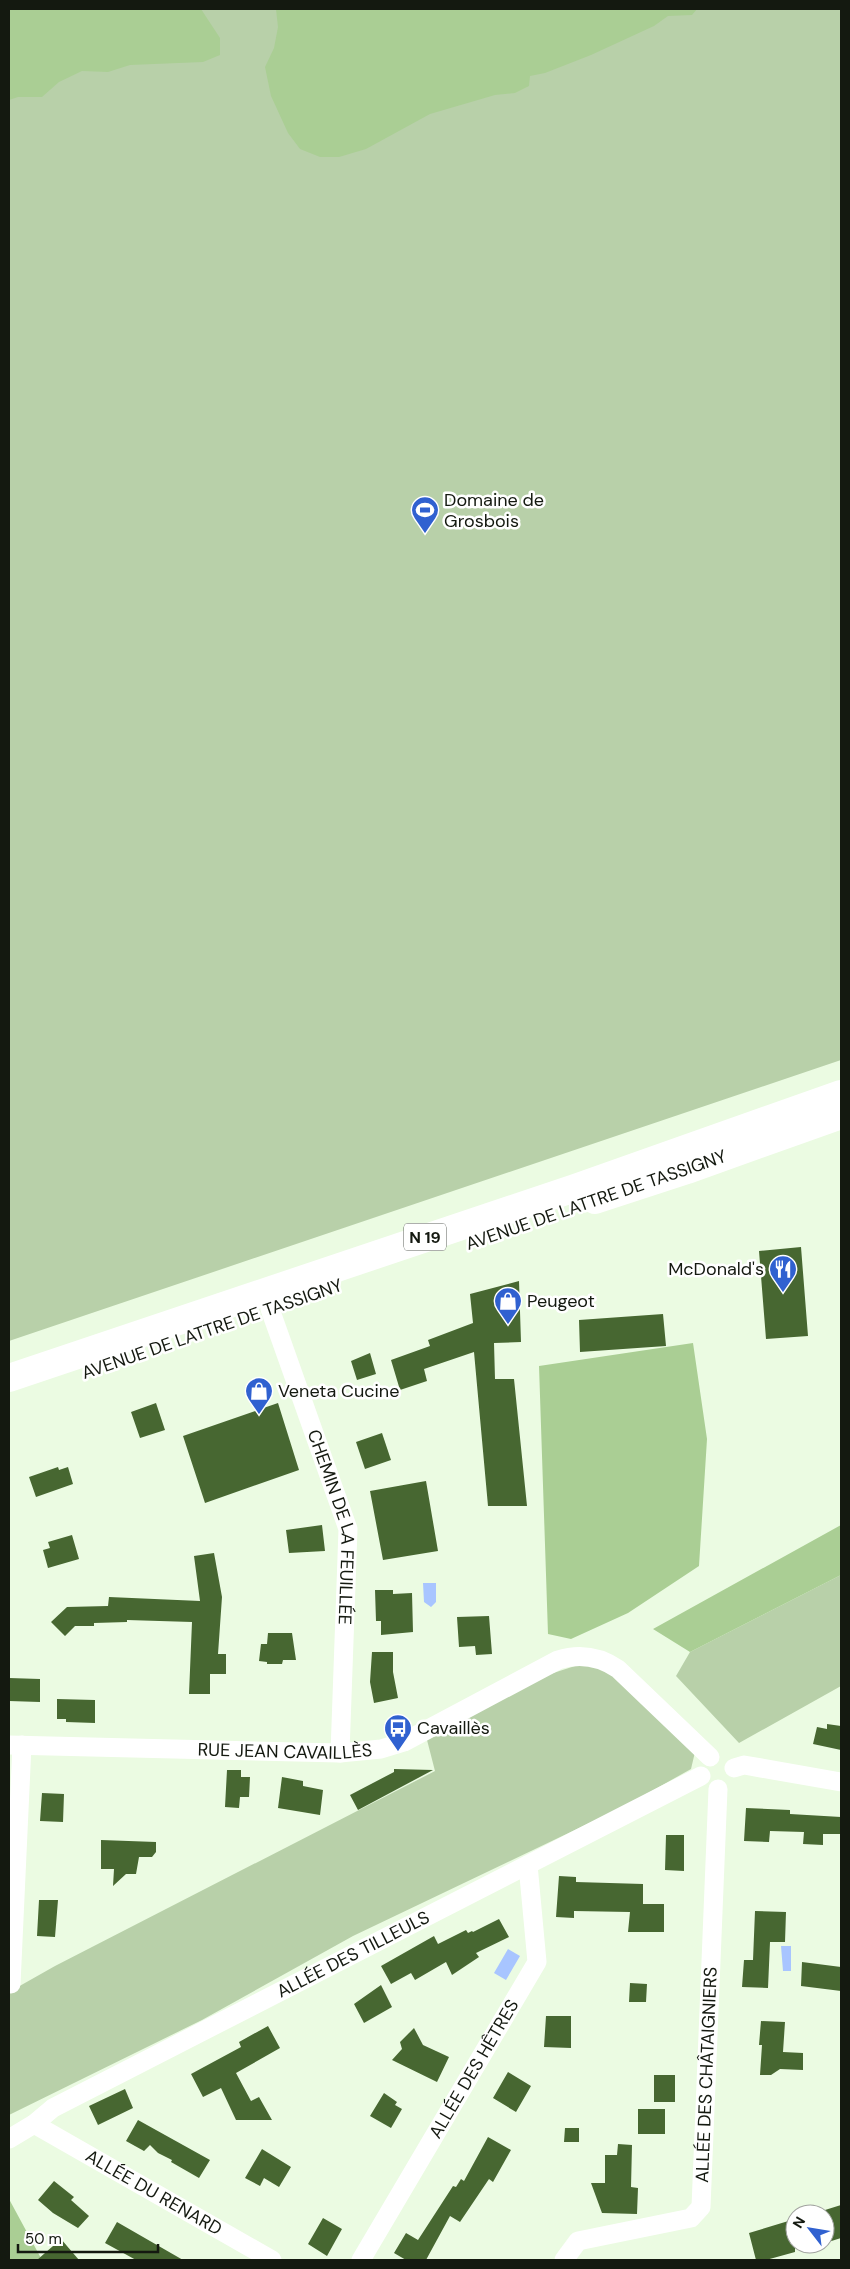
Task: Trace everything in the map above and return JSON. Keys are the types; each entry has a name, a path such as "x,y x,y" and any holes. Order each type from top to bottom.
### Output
{"main road":[{"name":"N 19","path":"9,1378 575,1188 841,1094"},
{"name":"AVENUE DE LATTRE DE TASSIGNY","path":"9,1398 687,1170 841,1115"}],"street":[{"name":"CHEMIN DE LA FEUILLÉE","path":"270,1309 348,1529 340,1753"},
{"name":"RUE JEAN CAVAILLÈS","path":"15,1745 340,1753 381,1749 404,1742 558,1660 583,1656 602,1660 618,1669 710,1757"},
{"path":"11,1984 15,1745"},
{"path":"722,1756 734,1768 731,1782 718,1789 707,1786 701,1776 702,1764 710,1757 722,1756"},
{"path":"734,1768 744,1765 841,1782"},
{"name":"ALLÉE DES TILLEULS","path":"9,2139 34,2124 53,2108 701,1776"},
{"name":"ALLÉE DES CHÂTAIGNIERS","path":"564,2260 578,2241 692,2218 701,2207 718,1789"},
{"name":"ALLÉE DES HÊTRES","path":"361,2260 537,1962 528,1865"},
{"name":"ALLÉE DU RENARD","path":"34,2124 272,2260"}],"green space":[{"name":"Domaine de Grosbois","path":"9,9 841,9 841,1060 9,1341"},
{"path":"9,9 201,9 220,38 220,55 203,62 130,65 108,72 82,71 59,82 42,97 18,97 9,100"},
{"path":"276,9 697,9 692,15 668,16 654,26 591,55 545,73 530,76 529,86 515,93 495,95 430,114 366,149 339,157 320,157 300,149 288,133 271,96 265,67 274,48 278,27"},
{"path":"693,1343 707,1439 699,1566 628,1613 571,1639 548,1634 539,1366"},
{"path":"841,1525 841,1575 690,1652 653,1629"},
{"path":"841,1575 841,1686 739,1743 676,1676 690,1652"},
{"path":"575,1666 597,1666 616,1678 695,1752 691,1769 625,1806 353,1936 202,2020 9,2115 9,1992 55,1966 435,1771 427,1740 544,1676"},
{"path":"9,2199 42,2260 9,2260"}],"water":[{"path":"423,1583 436,1583 436,1602 431,1607 424,1602"},
{"path":"781,1946 791,1946 791,1971 783,1971"},
{"path":"508,1949 520,1956 506,1980 494,1973"}],"building":[{"name":"McDonald's","path":"801,1247 808,1336 766,1339 759,1251"},
{"path":"519,1281 521,1342 494,1343 495,1379 514,1379 527,1506 488,1506 474,1352 424,1369 427,1381 400,1390 391,1360 430,1346 428,1340 473,1323 470,1294"},
{"path":"663,1314 666,1346 580,1352 579,1320"},
{"path":"370,1353 376,1374 357,1380 351,1361"},
{"path":"156,1403 165,1430 140,1438 131,1412"},
{"path":"278,1403 299,1470 205,1503 183,1436"},
{"path":"382,1433 391,1460 365,1469 356,1442"},
{"path":"58,1467 59,1470 68,1467 73,1484 36,1497 29,1477"},
{"path":"426,1481 438,1551 383,1560 370,1491"},
{"path":"322,1525 325,1551 289,1553 286,1530"},
{"path":"72,1535 79,1559 48,1568 43,1550 50,1548 48,1542"},
{"path":"214,1553 222,1597 218,1654 226,1654 226,1674 210,1674 210,1694 189,1694 192,1622 127,1620 127,1622 94,1623 94,1626 75,1626 65,1636 51,1622 67,1607 108,1606 109,1597 200,1601 194,1556"},
{"path":"375,1590 393,1590 393,1594 412,1593 413,1632 381,1635 381,1621 376,1621"},
{"path":"489,1616 492,1654 476,1655 475,1646 459,1647 457,1617"},
{"path":"268,1633 292,1633 296,1660 283,1660 282,1664 267,1664 267,1662 259,1661 261,1644 267,1644"},
{"path":"372,1652 393,1652 393,1672 398,1698 374,1703 370,1682"},
{"path":"9,1678 40,1679 40,1702 9,1701"},
{"path":"57,1699 95,1700 95,1723 66,1722 66,1719 57,1719"},
{"path":"827,1724 841,1726 841,1750 813,1744 817,1727 827,1729"},
{"path":"394,1769 433,1770 358,1810 350,1795 394,1772"},
{"path":"227,1770 241,1770 241,1777 250,1777 249,1797 240,1797 239,1808 225,1807"},
{"path":"282,1777 303,1781 303,1786 323,1790 320,1815 278,1808"},
{"path":"42,1793 64,1794 63,1822 40,1821"},
{"path":"746,1808 790,1810 790,1814 841,1817 841,1834 823,1834 823,1845 803,1844 804,1832 770,1831 769,1842 744,1841"},
{"path":"666,1835 684,1835 684,1871 665,1870"},
{"path":"101,1840 156,1842 156,1852 152,1857 139,1857 136,1874 126,1874 113,1886 114,1869 101,1869"},
{"path":"559,1876 576,1877 576,1882 643,1884 643,1904 664,1904 664,1932 628,1932 630,1912 574,1911 574,1918 556,1917"},
{"path":"39,1900 58,1900 55,1937 37,1936"},
{"path":"755,1911 786,1912 785,1942 770,1942 768,1988 742,1987 744,1960 753,1960"},
{"path":"499,1919 509,1937 476,1953 479,1957 452,1975 446,1962 415,1980 411,1973 391,1984 381,1966 434,1936 438,1944 466,1930 468,1933 473,1932"},
{"path":"802,1962 841,1967 841,1991 801,1986"},
{"path":"630,1983 647,1984 646,2002 629,2002"},
{"path":"381,1985 392,2007 364,2023 354,2004"},
{"path":"546,2016 571,2016 571,2048 544,2047"},
{"path":"761,2021 785,2022 783,2052 803,2053 803,2070 780,2069 771,2075 760,2075 762,2045 759,2045"},
{"path":"268,2026 280,2048 236,2073 251,2101 259,2097 272,2120 236,2120 221,2088 203,2097 191,2074 241,2047 239,2042"},
{"path":"414,2028 423,2045 449,2057 437,2082 392,2060 402,2049 400,2042"},
{"path":"508,2072 531,2086 516,2112 493,2098"},
{"path":"654,2075 675,2075 675,2102 654,2102"},
{"path":"125,2089 133,2108 98,2125 89,2106"},
{"path":"384,2093 397,2102 395,2105 402,2109 391,2128 370,2116"},
{"path":"638,2109 665,2109 665,2134 638,2134"},
{"path":"138,2120 210,2160 199,2178 171,2162 172,2160 158,2153 150,2145 144,2151 126,2141"},
{"path":"565,2128 579,2128 579,2142 564,2142"},
{"path":"488,2137 511,2150 493,2182 489,2179 460,2222 450,2216 426,2260 406,2260 394,2253 406,2233 418,2240 453,2186 456,2187 461,2179 464,2181"},
{"path":"618,2144 632,2145 631,2187 638,2188 637,2214 602,2213 591,2183 605,2183 605,2155 617,2155"},
{"path":"262,2149 291,2167 279,2187 264,2178 260,2186 245,2178"},
{"path":"54,2181 74,2197 71,2200 89,2216 78,2228 53,2213 38,2200"},
{"path":"841,2205 841,2238 835,2240 835,2207"},
{"path":"323,2218 342,2229 327,2256 308,2244"},
{"path":"117,2222 183,2260 136,2260 105,2243"},
{"path":"785,2222 785,2254 788,2254 766,2260 756,2260 749,2233"},
{"path":"61,2239 79,2260 37,2260"}],"place":[{"name":"Domaine de Grosbois","path":"425,534"},
{"name":"McDonald's","path":"783,1293"},
{"name":"Peugeot","path":"508,1325"},
{"name":"Veneta Cucine","path":"259,1415"},
{"name":"Cavaillès","path":"398,1752"}]}
